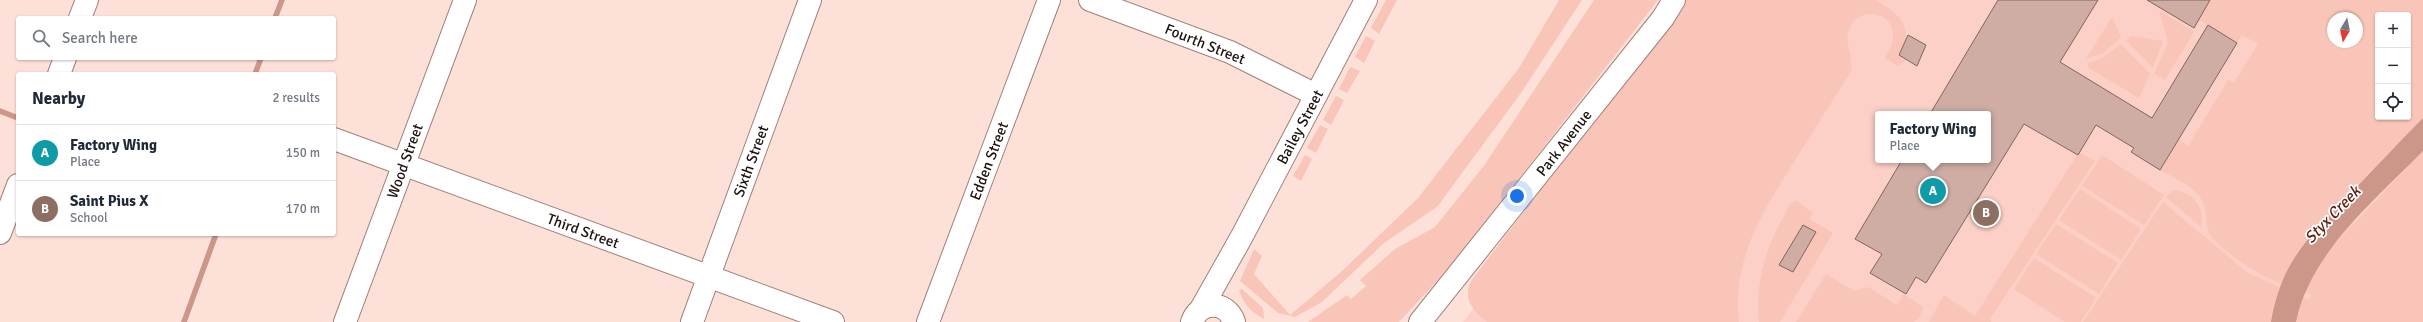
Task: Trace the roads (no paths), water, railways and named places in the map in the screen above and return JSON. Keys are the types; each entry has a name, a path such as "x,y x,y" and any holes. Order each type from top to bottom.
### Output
{"street":[{"path":"81,16 87,0"},
{"name":"Wood Street","path":"345,322 464,0"},
{"name":"Sixth Street","path":"692,322 810,0"},
{"name":"Edden Street","path":"928,322 1049,0"},
{"name":"Fourth Street","path":"1090,0 1230,52 1316,95"},
{"name":"Bailey Street","path":"1196,316 1233,253 1366,0"},
{"name":"Park Avenue","path":"1420,322 1663,18 1674,0"},
{"path":"60,72 64,60"},
{"name":"Third Street","path":"336,140 833,322"},
{"path":"0,233 16,190"},
{"name":"Bailey Street","path":"1233,253 1227,282 1237,319"},
{"path":"1196,316 1218,306 1237,319"}],"water":[{"name":"Styx Creek","path":"2423,118 2423,151 2365,208 2330,250 2315,273 2304,297 2296,322 2271,322 2282,282 2299,251 2321,224"}],"waterway":[{"path":"276,16 282,0"},
{"path":"256,72 260,60"},
{"path":"0,111 16,117"},
{"path":"184,322 215,236"}],"place":[{"name":"Factory Wing","path":"1933,191"},
{"name":"Saint Pius X","path":"1986,213"}]}
